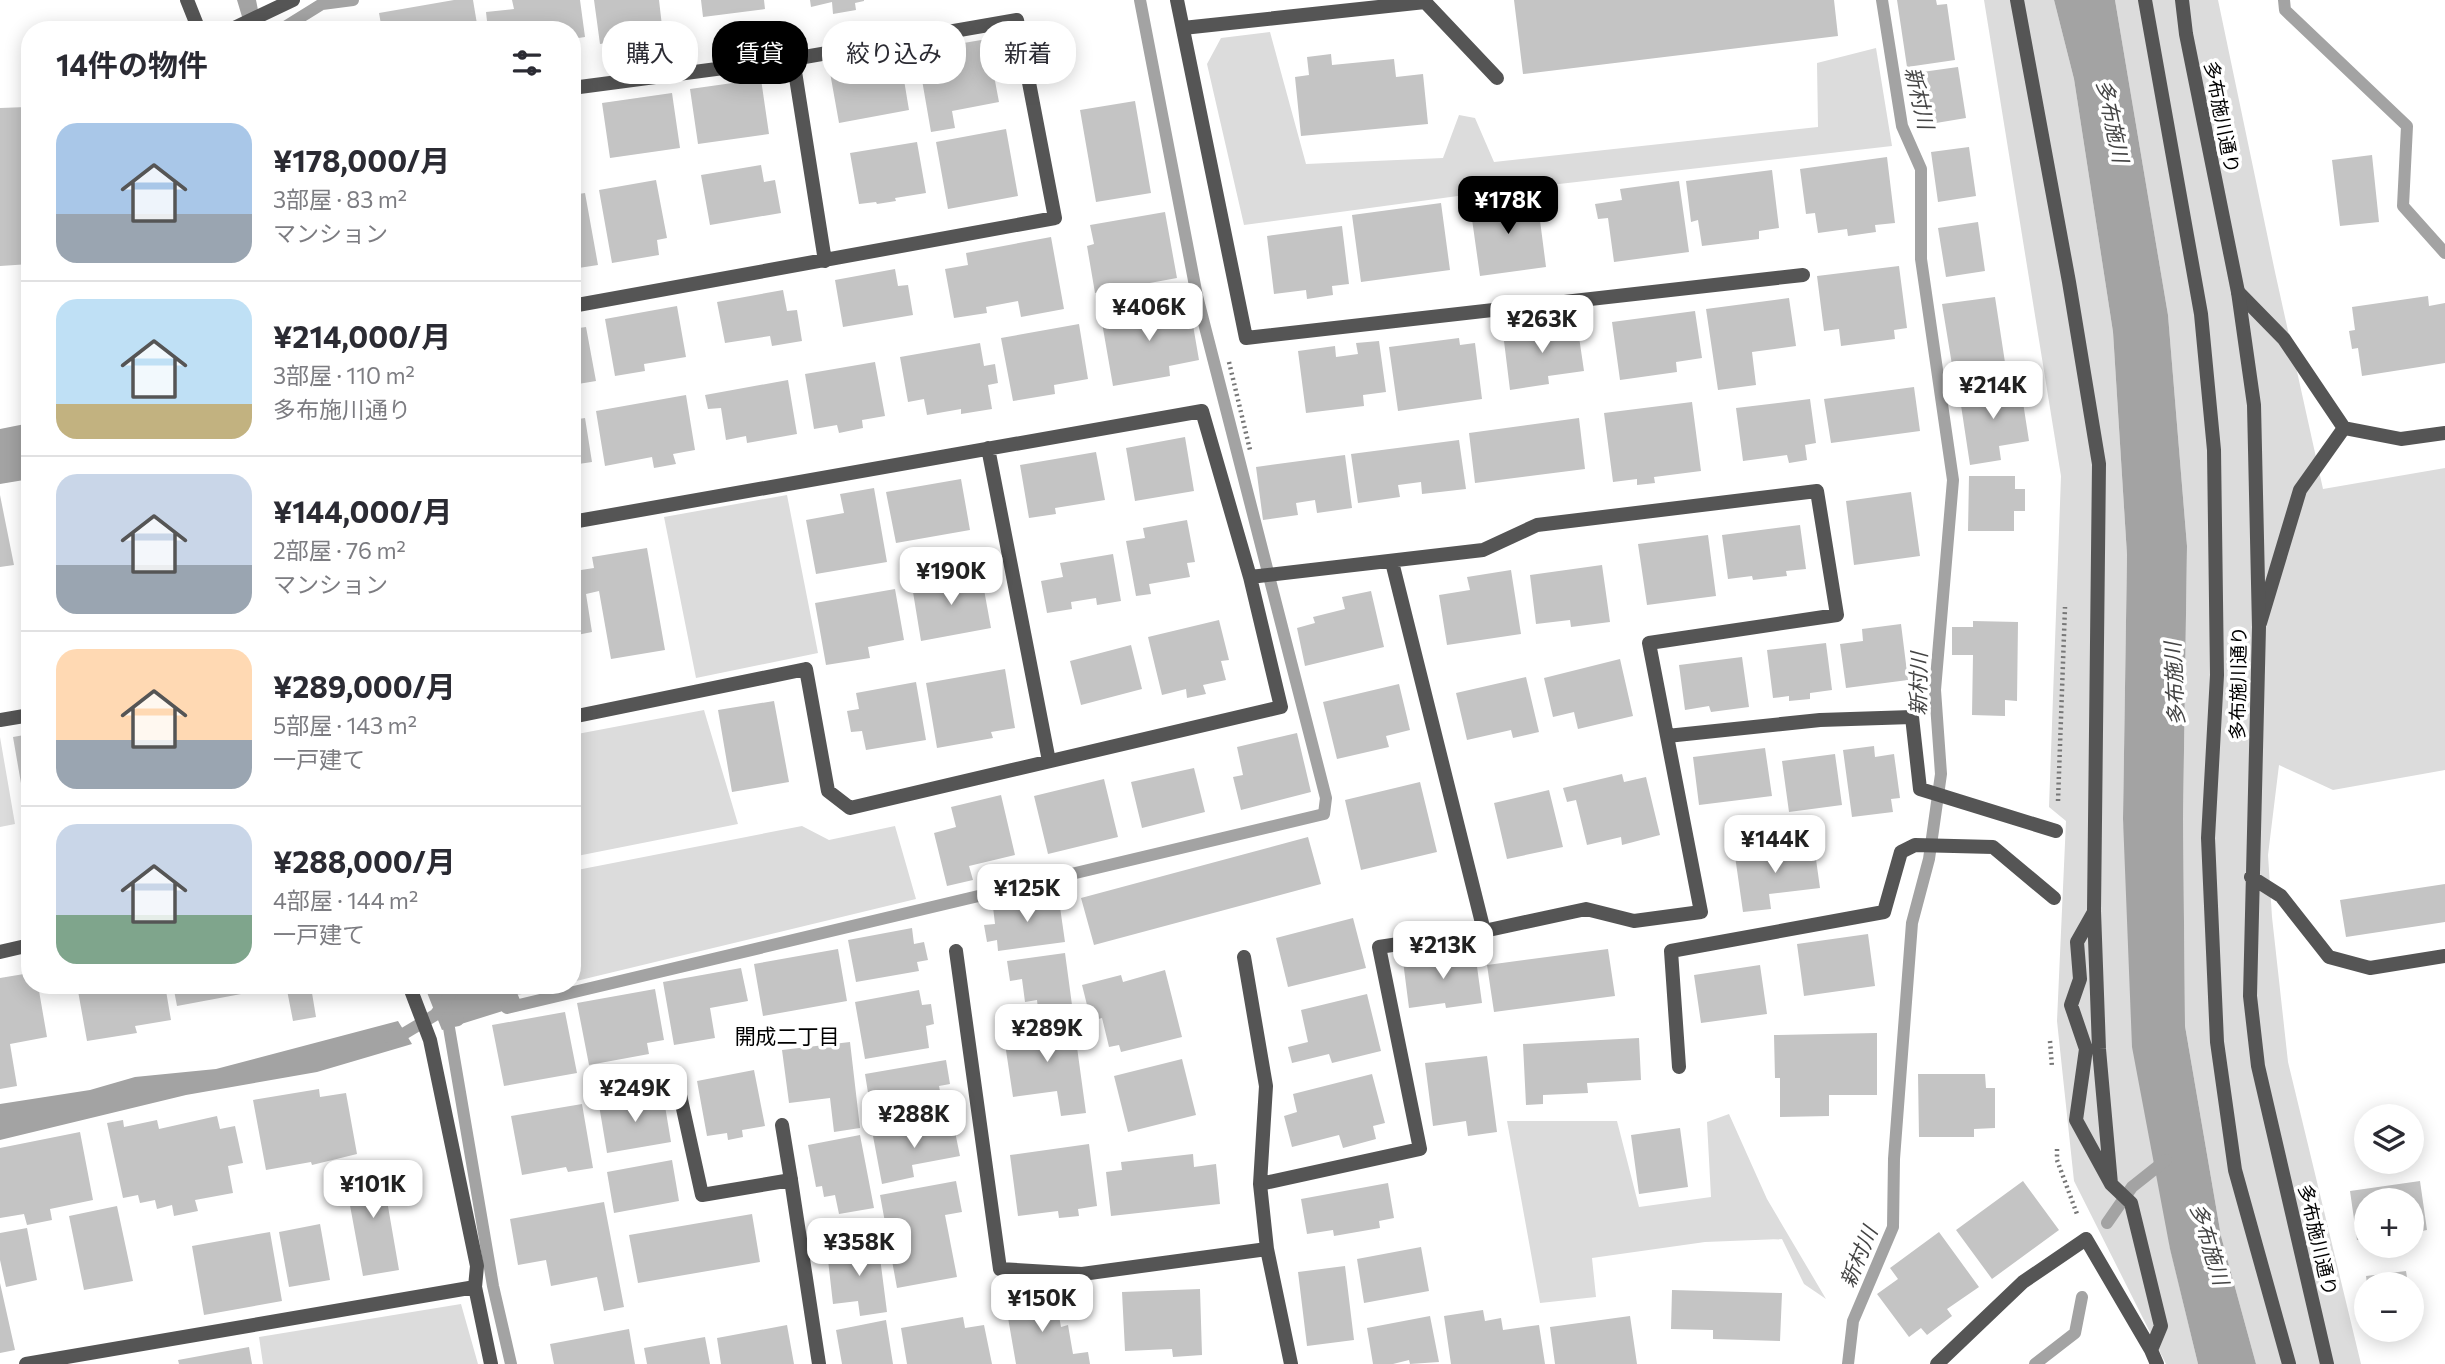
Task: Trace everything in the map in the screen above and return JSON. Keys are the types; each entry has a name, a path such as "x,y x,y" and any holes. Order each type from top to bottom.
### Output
{"street":[{"path":"187,0 195,21"},
{"path":"248,21 293,0"},
{"path":"1177,0 1245,338 1803,275"},
{"path":"2017,0 2069,282 2099,464 2092,1049 2111,1184"},
{"path":"2145,0 2201,314 2214,450 2217,675 2208,838 2217,1042 2235,1170 2290,1364"},
{"name":"多布施川通り","path":"2182,0 2186,34 2238,292 2253,405 2259,627 2250,996 2258,1066 2327,1364"},
{"path":"1183,28 1425,2 1497,78"},
{"path":"581,304 1055,218 1017,20 808,56"},
{"path":"581,87 712,70"},
{"path":"797,84 825,261"},
{"path":"2238,292 2284,339 2344,428 2401,439 2445,433"},
{"path":"581,520 1202,411 1254,576 1281,707 850,807 828,792 806,669 581,715"},
{"path":"2259,627 2300,489 2344,428"},
{"path":"988,448 1049,761"},
{"path":"1254,576 1483,550 1537,525 1817,491 1837,615 1649,643 1700,912 1634,921 1586,909 1484,930 1379,947 1420,1149 1260,1184"},
{"path":"1392,562 1484,930"},
{"path":"0,720 21,716"},
{"path":"1667,736 1820,720 1912,717 1920,789 2056,831"},
{"path":"1679,1067 1671,951 1884,912 1901,852 1915,845 1993,847 2054,898"},
{"path":"2251,877 2281,896 2329,957 2370,968 2445,956"},
{"path":"2094,911 2077,942 2080,979 2071,1005 2092,1049 2076,1120 2111,1184 2131,1203 2161,1326 2154,1357"},
{"path":"0,952 21,947"},
{"path":"956,951 1000,1269 1082,1274 1267,1249"},
{"path":"1244,957 1266,1086 1260,1184 1267,1249 1291,1364"},
{"path":"411,994 430,1040 477,1266 475,1287 491,1364"},
{"path":"680,1096 702,1195 791,1180"},
{"path":"782,1125 819,1364"},
{"path":"1937,1364 2023,1282 2086,1239 2154,1357"},
{"path":"26,1364 475,1287"}],"path":[{"path":"1245,338 1227,354 1250,450"},
{"path":"2056,831 2066,600"},
{"path":"2050,1036 2052,1077"},
{"path":"2057,1146 2057,1160 2086,1239"}],"shaded area":[{"path":"1984,0 2054,0 2074,79 2113,332 2127,555 2123,819 2170,1248 2198,1364 2166,1364 2074,1181 2057,1021 2066,821 2049,807 2061,476"},
{"path":"2115,0 2218,0 2323,489 2445,468 2445,770 2333,790 2279,765 2268,855 2288,1062 2361,1364 2256,1364 2221,1236 2185,1026 2183,819 2187,546 2168,315"},
{"path":"1270,32 1306,164 1443,158 1459,115 1475,118 1494,162 1818,127 1817,63 1876,48 1892,146 1480,193 1244,225 1207,64 1221,38"},
{"path":"787,495 818,653 696,678 664,517"},
{"path":"704,710 738,824 581,855 581,733"},
{"path":"0,737 15,824 0,827"},
{"path":"802,826 829,840 895,826 916,899 581,980 581,869"},
{"path":"1729,1114 1767,1199 1826,1299 1804,1284 1782,1239 1705,1242 1592,1258 1596,1297 1540,1303 1507,1121 1617,1121 1639,1207 1711,1197 1707,1122"},
{"path":"461,1304 478,1364 263,1364 259,1337"}],"water":[{"path":"237,0 256,0 260,21 243,21"},
{"name":"多布施川","path":"2054,0 2115,0 2168,315 2187,546 2183,819 2185,1026 2221,1236 2256,1364 2198,1364 2170,1249 2132,1047 2123,819 2127,555 2113,332 2074,79"},
{"path":"21,425 21,480 0,484 0,429"},
{"path":"428,994 518,994 522,1005 442,1030"},
{"path":"398,1021 412,1044 317,1072 186,1095 0,1140 0,1104 90,1090 135,1077 216,1069"}],"building":[{"path":"454,0 473,0 476,21 380,21 379,13"},
{"path":"512,0 580,0 585,37 581,38 581,21 487,21 486,12 514,9"},
{"path":"594,0 659,0 661,21 602,21 600,44"},
{"path":"701,0 764,0 765,9 703,17"},
{"path":"810,0 864,1 855,3 856,10 833,14 832,2 811,7"},
{"path":"1514,0 1834,0 1838,36 1523,74"},
{"path":"1897,0 1936,0 1937,5 1947,4 1955,60 1907,67"},
{"path":"980,40 980,84 996,84 999,102 952,111 955,128 931,132 923,84 966,84 966,43"},
{"path":"1331,54 1332,65 1394,59 1396,77 1423,74 1428,124 1301,136 1295,77 1309,75 1307,57"},
{"path":"1958,67 1966,118 1930,124 1922,72"},
{"path":"726,84 762,84 769,134 698,144 690,89"},
{"path":"832,84 905,84 909,110 839,123"},
{"path":"672,93 680,148 610,158 602,103"},
{"path":"1135,101 1151,193 1096,202 1080,110"},
{"path":"21,107 21,265 0,266 0,108"},
{"path":"1006,129 1018,196 948,209 936,142"},
{"path":"917,142 926,193 895,198 896,201 859,204 850,153"},
{"path":"1969,147 1976,196 1938,202 1931,152"},
{"path":"2372,155 2379,222 2340,226 2332,160"},
{"path":"1887,157 1895,223 1875,225 1876,232 1848,236 1847,229 1818,233 1815,213 1806,214 1800,169"},
{"path":"761,165 764,182 775,180 781,213 710,225 701,175"},
{"path":"1772,170 1779,228 1759,231 1759,239 1702,246 1698,220 1691,222 1686,181"},
{"path":"656,180 667,238 657,240 659,255 612,263 599,190"},
{"path":"1679,181 1689,252 1614,262 1608,218 1598,219 1595,204 1622,200 1620,189"},
{"path":"585,193 598,265 581,268 581,194"},
{"path":"1537,197 1546,267 1480,276 1470,205"},
{"path":"1441,203 1450,270 1361,282 1352,215"},
{"path":"1165,212 1177,278 1095,293 1087,246 1094,244 1090,225"},
{"path":"1978,222 1985,271 1946,277 1938,228"},
{"path":"1342,226 1349,284 1332,286 1333,295 1307,299 1306,290 1274,294 1267,236"},
{"path":"1051,237 1064,309 1021,317 1018,301 986,307 987,313 954,318 945,269 968,265 966,253"},
{"path":"1899,266 1907,328 1894,330 1895,339 1841,346 1839,329 1824,331 1817,276"},
{"path":"895,269 898,286 908,285 913,315 843,327 835,280"},
{"path":"783,290 787,311 797,310 802,341 772,346 770,336 725,343 717,302"},
{"path":"2428,296 2429,306 2445,303 2445,363 2362,376 2358,348 2352,349 2349,331 2355,330 2352,307"},
{"path":"1995,297 2006,369 1954,377 1942,304"},
{"path":"1789,298 1796,346 1752,352 1756,385 1718,390 1706,309"},
{"path":"1189,302 1199,360 1169,366 1170,376 1113,386 1101,317"},
{"path":"677,306 686,357 644,364 645,371 615,376 605,319"},
{"path":"1695,311 1702,358 1676,362 1677,372 1620,380 1612,322"},
{"path":"1577,323 1584,371 1548,376 1549,384 1510,390 1503,333"},
{"path":"1079,324 1088,379 1054,385 1055,394 1013,401 1001,338"},
{"path":"586,327 596,381 581,384 581,328"},
{"path":"1459,338 1460,345 1475,343 1482,399 1398,411 1389,347"},
{"path":"1379,341 1386,392 1363,395 1364,406 1306,413 1298,351 1335,346 1336,357 1358,354 1356,343"},
{"path":"980,343 984,366 995,364 998,383 988,385 992,409 961,414 961,409 927,415 924,399 908,402 900,357"},
{"path":"875,362 885,416 862,420 863,428 839,433 837,425 814,429 805,374"},
{"path":"788,380 797,434 747,443 746,436 726,440 721,408 708,409 705,395"},
{"path":"2020,383 2029,441 1999,446 2001,460 1970,465 1959,392"},
{"path":"1914,387 1920,431 1831,443 1824,399"},
{"path":"686,395 695,450 673,454 676,464 654,468 652,457 605,466 596,411"},
{"path":"1810,399 1816,443 1805,445 1807,460 1789,463 1787,455 1743,461 1736,408"},
{"path":"1692,402 1701,471 1654,477 1655,483 1637,485 1637,479 1613,482 1604,413"},
{"path":"585,418 592,462 581,464 581,419"},
{"path":"1579,418 1585,469 1475,483 1469,433"},
{"path":"1185,437 1194,491 1135,501 1126,448"},
{"path":"1459,440 1466,489 1422,494 1421,482 1398,485 1400,497 1358,503 1351,454"},
{"path":"1096,452 1105,500 1055,508 1056,514 1029,518 1020,465"},
{"path":"1345,455 1352,508 1317,513 1315,500 1296,503 1298,515 1263,520 1256,467"},
{"path":"1969,476 2015,476 2015,489 2025,489 2025,511 2014,511 2014,531 1968,531"},
{"path":"961,479 970,530 896,543 886,492"},
{"path":"874,488 887,562 816,574 806,520 844,513 840,494"},
{"path":"1911,492 1920,556 1854,565 1846,501"},
{"path":"0,495 14,565 0,567"},
{"path":"1187,520 1195,562 1187,563 1190,577 1149,584 1151,594 1136,596 1126,541 1145,538 1143,528"},
{"path":"1800,525 1806,569 1786,571 1787,576 1753,580 1752,576 1728,579 1722,535"},
{"path":"1708,535 1716,596 1647,605 1638,544"},
{"path":"647,548 665,650 611,659 599,591 586,594 592,632 581,634 581,570 594,568 592,557"},
{"path":"1113,554 1121,601 1097,605 1096,598 1071,602 1072,609 1047,613 1041,581 1063,577 1060,563"},
{"path":"1602,565 1610,622 1571,627 1570,620 1536,624 1530,575"},
{"path":"1511,570 1521,634 1447,645 1439,595 1470,590 1467,577"},
{"path":"981,573 991,628 921,641 912,586"},
{"path":"895,589 904,640 868,647 870,658 826,665 815,603"},
{"path":"1371,591 1384,647 1305,666 1297,628 1315,623 1313,617 1345,609 1342,597"},
{"path":"1219,620 1229,660 1221,661 1226,680 1203,685 1206,694 1187,698 1186,689 1162,695 1148,637"},
{"path":"1973,621 2018,622 2017,701 2005,700 2005,716 1972,715 1973,655 1952,655 1952,627 1973,627"},
{"path":"1901,624 1908,680 1846,688 1840,644 1863,641 1862,629"},
{"path":"1826,643 1832,690 1810,693 1810,699 1789,701 1789,696 1773,698 1767,650"},
{"path":"1131,645 1142,689 1081,705 1070,661"},
{"path":"1742,657 1749,707 1711,712 1709,706 1685,710 1679,665"},
{"path":"1620,659 1633,716 1578,729 1574,712 1553,717 1544,678"},
{"path":"1005,669 1015,728 991,732 993,738 937,748 926,683"},
{"path":"1526,677 1539,732 1513,738 1511,730 1467,740 1456,693"},
{"path":"916,682 926,740 866,750 862,731 851,732 847,711 859,709 856,693"},
{"path":"1399,684 1410,730 1386,736 1389,747 1337,759 1323,702"},
{"path":"774,701 789,782 732,792 718,710"},
{"path":"1297,733 1311,792 1241,810 1233,777 1243,775 1237,747"},
{"path":"21,736 21,783 13,737"},
{"path":"1874,746 1875,757 1894,754 1900,798 1891,799 1893,812 1852,817 1843,750"},
{"path":"1765,748 1772,796 1699,805 1693,757"},
{"path":"1835,754 1842,805 1789,812 1782,761"},
{"path":"1194,768 1205,812 1142,828 1131,782"},
{"path":"1622,774 1624,782 1646,777 1660,835 1622,845 1621,837 1587,845 1576,800 1567,802 1563,788"},
{"path":"1104,779 1118,837 1048,854 1034,796"},
{"path":"1420,782 1437,852 1361,870 1345,800"},
{"path":"1549,790 1563,847 1507,859 1494,803"},
{"path":"1001,795 1015,855 969,866 973,880 947,886 934,833 956,827 951,807"},
{"path":"1308,837 1321,884 1094,945 1081,898"},
{"path":"1814,845 1820,888 1769,894 1771,909 1743,912 1735,856"},
{"path":"2445,884 2445,922 2346,937 2340,900"},
{"path":"1058,893 1065,942 998,951 997,940 987,942 984,925 995,924 993,907 1044,900 1044,896"},
{"path":"1353,918 1366,968 1288,987 1276,938"},
{"path":"912,928 914,944 924,942 928,960 917,962 919,971 856,982 848,940"},
{"path":"1868,934 1875,986 1804,996 1797,944"},
{"path":"838,949 847,1001 763,1016 754,964"},
{"path":"1608,949 1615,996 1494,1012 1487,965"},
{"path":"1475,952 1482,1003 1446,1008 1445,1003 1409,1008 1403,961"},
{"path":"1065,953 1072,1005 1038,1009 1037,1000 1025,1002 1022,979 1010,981 1007,961"},
{"path":"1760,965 1767,1014 1701,1023 1694,975"},
{"path":"741,968 748,1001 710,1008 715,1038 674,1045 663,982"},
{"path":"1165,970 1182,1037 1121,1052 1119,1045 1109,1047 1102,1018 1091,1021 1082,985 1121,975 1123,982"},
{"path":"21,974 21,994 40,994 47,1037 10,1044 17,1086 0,1089 0,978"},
{"path":"655,989 664,1040 647,1043 649,1054 589,1065 577,1003"},
{"path":"919,990 922,1005 931,1004 934,1024 926,1026 929,1048 865,1059 855,1002"},
{"path":"79,994 167,994 171,1020 135,1026 137,1033 87,1041"},
{"path":"175,994 242,994 177,1006"},
{"path":"288,994 312,994 316,1017 293,1021"},
{"path":"1367,994 1381,1051 1332,1063 1329,1054 1292,1063 1288,1047 1308,1042 1301,1010"},
{"path":"565,1012 577,1073 504,1086 492,1025"},
{"path":"1073,1018 1086,1113 1061,1116 1057,1091 1013,1097 1004,1037 1025,1035 1024,1025"},
{"path":"1877,1033 1877,1095 1829,1095 1829,1116 1780,1117 1780,1078 1775,1078 1774,1035"},
{"path":"1639,1038 1641,1080 1587,1083 1588,1093 1543,1095 1543,1104 1526,1105 1523,1044"},
{"path":"850,1042 860,1128 834,1132 830,1098 789,1103 782,1050"},
{"path":"1487,1056 1497,1132 1468,1136 1466,1121 1433,1126 1425,1063"},
{"path":"1182,1059 1196,1115 1128,1132 1114,1076"},
{"path":"946,1060 950,1084 939,1086 944,1111 873,1124 865,1074"},
{"path":"754,1070 765,1126 742,1130 743,1137 728,1140 727,1133 707,1136 697,1081"},
{"path":"1372,1074 1385,1123 1373,1126 1376,1139 1343,1148 1339,1135 1292,1147 1284,1116 1297,1112 1293,1094"},
{"path":"1918,1074 1985,1074 1986,1088 1995,1088 1995,1128 1974,1129 1974,1137 1919,1137"},
{"path":"319,1089 320,1097 346,1093 357,1154 312,1165 311,1162 266,1170 253,1100"},
{"path":"663,1094 671,1142 607,1153 599,1105"},
{"path":"582,1104 593,1168 568,1172 566,1167 522,1175 511,1116"},
{"path":"217,1116 220,1129 235,1126 243,1163 228,1166 233,1193 195,1200 198,1211 174,1216 172,1205 157,1209 155,1200 140,1203 138,1195 123,1198 107,1123 123,1120 124,1127 157,1120 159,1129"},
{"path":"953,1122 960,1156 912,1165 914,1177 882,1184 873,1136"},
{"path":"1680,1128 1688,1187 1639,1194 1631,1135"},
{"path":"80,1132 93,1200 50,1209 52,1220 27,1225 24,1214 0,1218 0,1148"},
{"path":"860,1135 874,1208 839,1214 835,1195 824,1197 822,1186 816,1187 808,1145"},
{"path":"1089,1144 1097,1206 1078,1209 1079,1216 1059,1218 1058,1211 1018,1216 1010,1155"},
{"path":"1193,1154 1194,1167 1216,1164 1220,1204 1111,1216 1106,1172 1122,1170 1121,1162"},
{"path":"380,1160 399,1270 363,1276 349,1200 357,1199 351,1165"},
{"path":"672,1160 679,1201 614,1213 607,1172"},
{"path":"956,1181 962,1212 945,1215 957,1277 897,1288 880,1195"},
{"path":"2023,1181 2059,1230 1992,1279 1956,1230"},
{"path":"2420,1181 2421,1188 2371,1188"},
{"path":"1388,1183 1394,1218 1379,1221 1380,1228 1334,1236 1333,1230 1307,1234 1301,1199"},
{"path":"2354,1190 2354,1219 2350,1191"},
{"path":"604,1202 624,1307 604,1311 597,1277 551,1286 546,1260 518,1265 510,1219"},
{"path":"117,1206 133,1281 84,1290 69,1216"},
{"path":"2424,1209 2427,1230 2424,1231"},
{"path":"752,1214 760,1262 638,1283 629,1235"},
{"path":"320,1224 330,1280 289,1287 279,1232"},
{"path":"27,1228 37,1280 6,1287 0,1260 0,1233"},
{"path":"270,1232 282,1301 204,1315 192,1246"},
{"path":"1939,1232 1979,1287 1947,1309 1952,1316 1927,1335 1921,1328 1909,1337 1877,1294 1898,1279 1890,1268"},
{"path":"878,1242 887,1312 860,1316 858,1301 833,1304 828,1260 839,1258 838,1246"},
{"path":"1421,1247 1429,1291 1364,1303 1357,1259"},
{"path":"1345,1266 1354,1340 1307,1346 1298,1272"},
{"path":"0,1283 15,1350 0,1353"},
{"path":"1200,1289 1202,1355 1173,1357 1172,1349 1125,1351 1122,1292"},
{"path":"1672,1290 1782,1293 1780,1341 1713,1339 1713,1330 1671,1329"},
{"path":"1055,1293 1061,1327 1068,1325 1073,1354 1088,1352 1090,1364 1016,1364 1007,1312 1019,1309 1017,1300"},
{"path":"1483,1310 1485,1321 1501,1318 1503,1330 1539,1325 1545,1364 1451,1364 1444,1316"},
{"path":"1430,1316 1439,1362 1410,1364 1409,1360 1393,1364 1373,1364 1367,1328"},
{"path":"1630,1316 1637,1364 1555,1364 1550,1327"},
{"path":"963,1317 965,1328 984,1325 992,1364 907,1364 901,1328"},
{"path":"886,1320 893,1364 842,1364 836,1330"},
{"path":"787,1325 794,1364 721,1364 717,1338"},
{"path":"629,1329 635,1364 554,1364 550,1344"},
{"path":"705,1337 710,1364 647,1364 644,1348"},
{"path":"249,1347 252,1364 179,1364 178,1360"}],"waterway":[{"path":"295,21 322,4 353,0"},
{"path":"581,990 1324,814 1326,798 1197,296 1140,0"},
{"name":"新村川","path":"1848,1364 1853,1321 1893,1227 1894,1159 1912,923 1929,859 1941,774 1935,690 1953,480 1921,259 1921,169 1902,126 1882,0"},
{"path":"2284,0 2285,10 2407,126 2403,206 2445,253"},
{"path":"389,1037 405,1033 435,1015 451,994"},
{"path":"507,1008 566,994"},
{"path":"458,1020 448,1022 493,1286 511,1364"},
{"path":"2107,1223 2132,1187 2166,1160"},
{"path":"2035,1364 2075,1333 2082,1297"}],"district":[{"name":"開成二丁目","path":"787,1037"}]}
